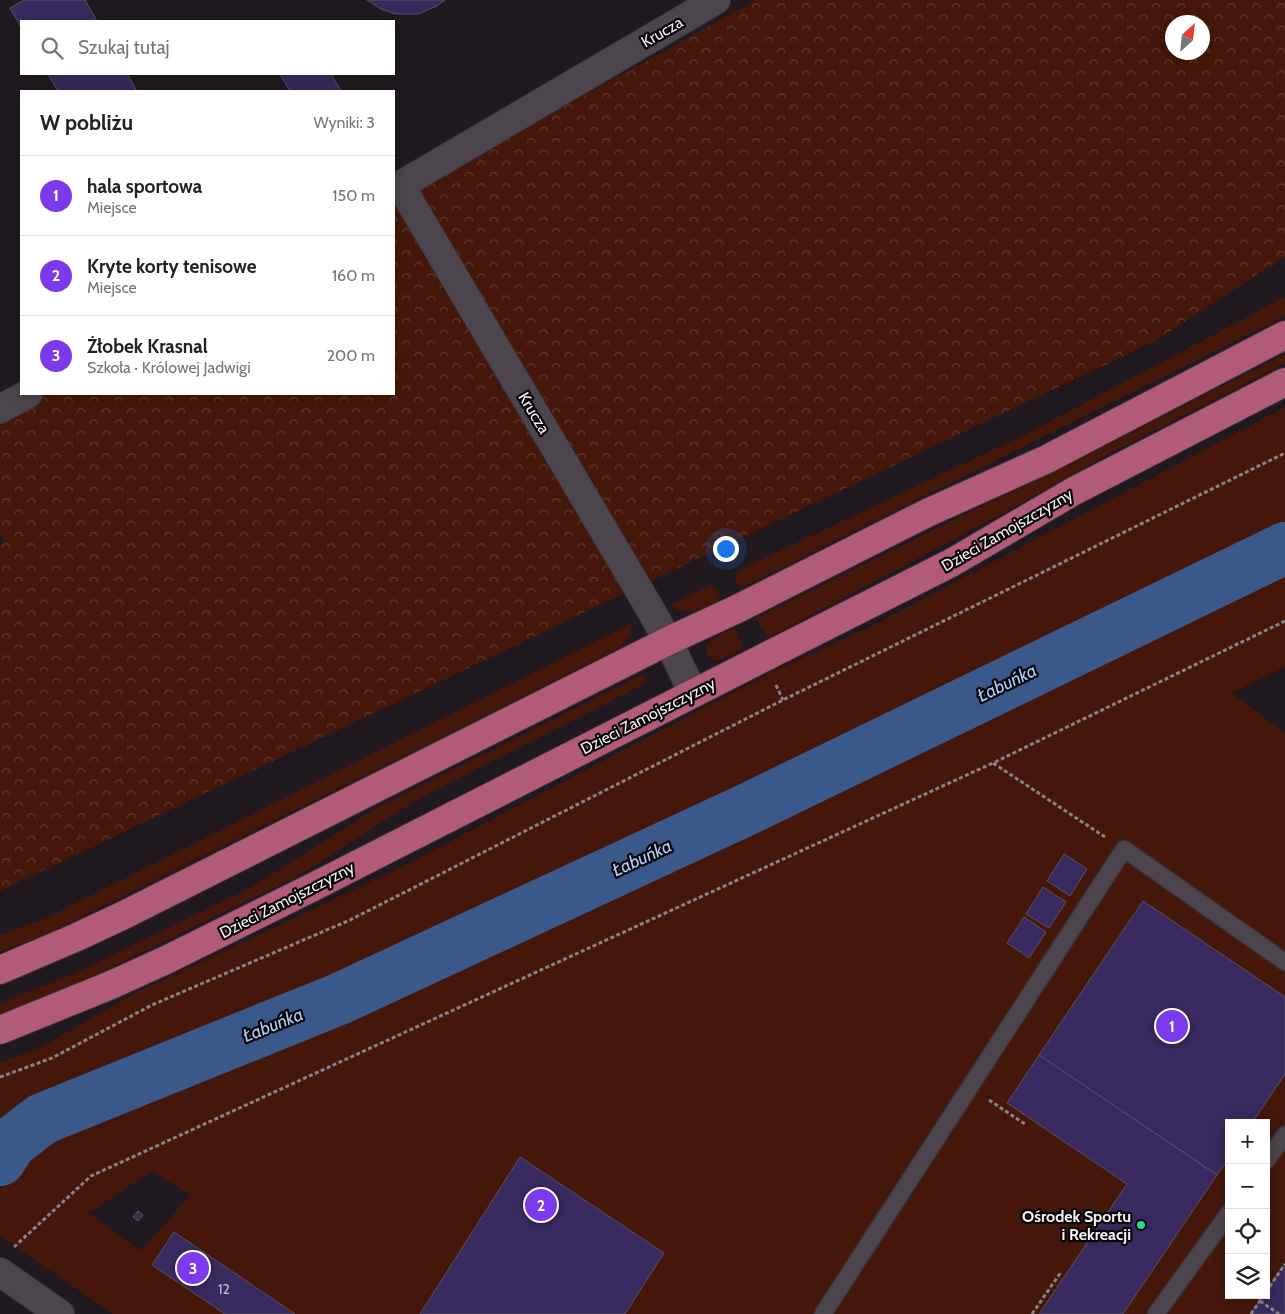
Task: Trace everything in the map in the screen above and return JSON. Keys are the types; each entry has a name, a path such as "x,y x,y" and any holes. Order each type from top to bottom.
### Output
{"main road":[{"path":"0,970 77,938 927,513 1047,459 1285,335"},
{"name":"Dzieci Zamojszczyzny","path":"0,1030 111,985 166,960 951,564 1074,491 1285,382"}],"street":[{"name":"Krucza","path":"693,693 668,641 397,187 716,0"},
{"path":"0,409 26,395"},
{"path":"4,1262 60,1314"}],"lane":[{"path":"823,1314 1124,849 1285,962"},
{"path":"1270,1156 1285,1135"},
{"path":"1156,1314 1225,1219"}],"path":[{"path":"0,1077 52,1058 152,1005 350,920 783,700 1285,453"},
{"path":"4,1262 91,1176 993,763 1285,621"},
{"path":"773,680 783,700"},
{"path":"993,763 1124,849"},
{"path":"997,1106 1025,1124"},
{"path":"1270,1286 1285,1264"},
{"path":"1032,1314 1061,1272"},
{"path":"1251,1314 1260,1301 1279,1314"}],"green space":[{"path":"756,0 1285,0 1285,257 1153,342 0,891 0,545 4,543 0,534 0,420 45,395 395,395 395,200"},
{"path":"1285,297 1285,316 740,588 735,579 739,570 1024,435"},
{"path":"1285,354 1285,363 1109,454 998,516 768,638 756,618 1052,473"},
{"path":"1285,407 1285,667 1232,693 1285,733 1285,1314 113,1314 0,1236 0,1063 45,1045 133,994 400,868 770,673 876,624","holes":["152,1171 190,1195 141,1251 89,1213"]},
{"path":"711,585 715,586 721,599 702,608 688,611 675,609 669,605"},
{"path":"632,623 630,635 621,647 51,932 0,952 0,935 48,917"},
{"path":"735,628 743,648 721,660 715,660 710,657 706,650 710,642 714,638"},
{"path":"639,676 646,678 645,684 420,798 298,876 83,981 0,1015 0,1003 73,974 250,888 378,807"}],"building":[{"path":"24,0 85,0 96,20 20,20 20,25 10,8"},
{"path":"367,0 445,0 437,6 418,14 395,14 381,9"},
{"path":"49,75 128,75 136,90 57,90"},
{"path":"281,75 332,75 340,90 289,90"},
{"path":"1064,854 1087,869 1070,896 1047,881"},
{"path":"1043,887 1066,902 1049,928 1026,914"},
{"path":"1143,901 1285,997 1285,1074 1255,1119 1225,1119 1225,1164 1217,1175 1039,1055"},
{"path":"1024,917 1046,932 1029,958 1007,943"},
{"name":"Ośrodek Sportu i Rekreacji","path":"1039,1055 1217,1175 1123,1314 1039,1314 1127,1184 1007,1103"},
{"path":"520,1157 664,1253 625,1314 420,1314"},
{"path":"138,1211 143,1215 138,1221 133,1217"},
{"path":"174,1232 295,1314 225,1314 152,1265"},
{"path":"1285,1263 1285,1314 1251,1314 1260,1299 1270,1299 1270,1285"}],"waterway":[{"name":"Łabuńka","path":"0,1160 11,1143 42,1119 339,999 750,808 1285,548"}],"place":[{"name":"hala sportowa","path":"1172,1026"},
{"name":"Kryte korty tenisowe","path":"541,1205"},
{"name":"Ośrodek Sportu i Rekreacji","path":"1141,1225"},
{"name":"Żłobek Krasnal","path":"193,1268"}]}
